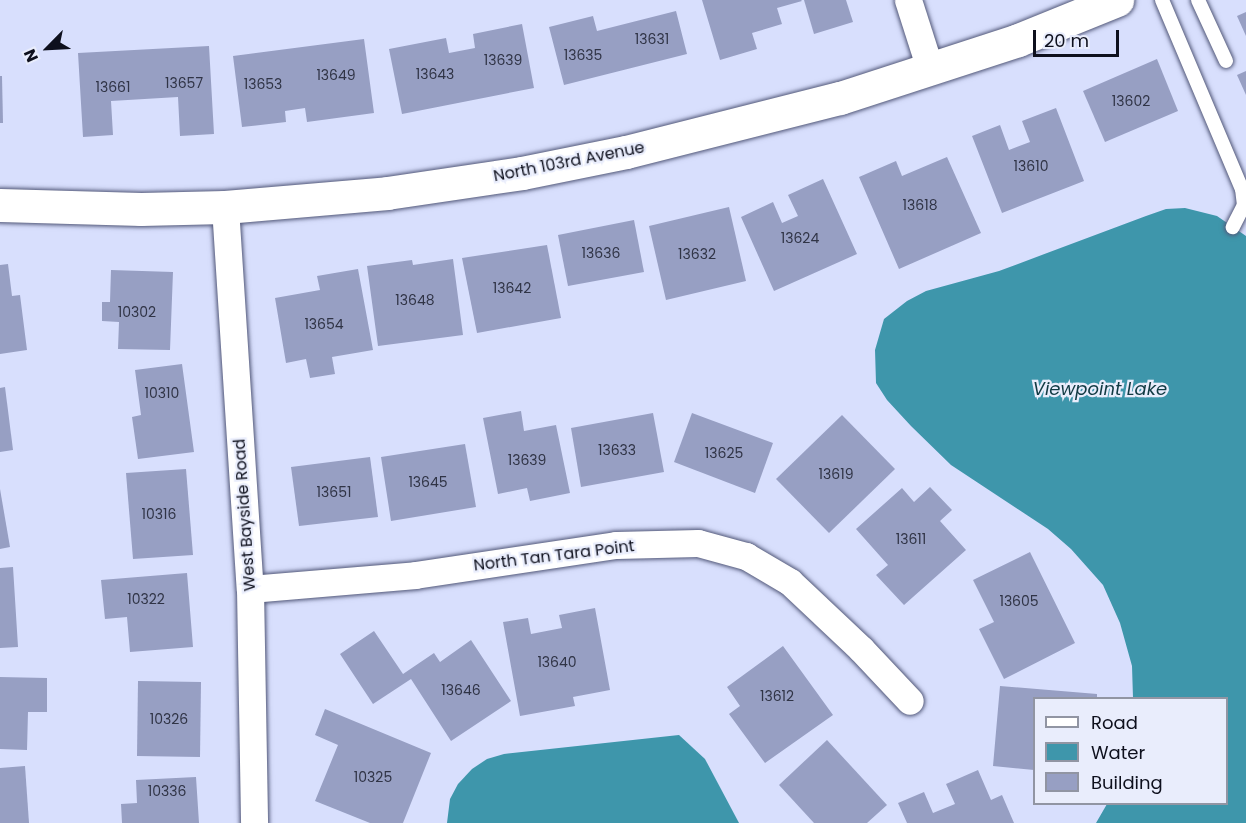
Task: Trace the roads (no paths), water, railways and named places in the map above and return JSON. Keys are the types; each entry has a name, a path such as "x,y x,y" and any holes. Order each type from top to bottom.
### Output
{"street":[{"path":"908,0 930,69"},
{"name":"North 103rd Avenue","path":"0,205 141,209 225,207 387,193 591,159 762,119 840,98 1018,40 1117,0"},
{"name":"West Bayside Road","path":"225,207 249,589 254,823"},
{"name":"North Tan Tara Point","path":"249,589 415,575 616,545 698,543 746,556 790,582 861,649 910,701"}],"lane":[{"path":"1162,0 1242,189 1244,205 1233,227"},
{"path":"1198,0 1226,61"}],"water":[{"name":"Viewpoint Lake","path":"1185,208 1217,216 1246,236 1246,823 1096,823 1106,805 1228,805 1228,697 1133,697 1132,666 1120,623 1103,585 1071,549 1048,529 951,465 887,400 876,383 875,350 884,319 907,301 926,291 999,271 1166,209"},
{"path":"679,735 705,759 739,823 447,823 450,799 458,784 472,769 487,759 504,754"}]}
